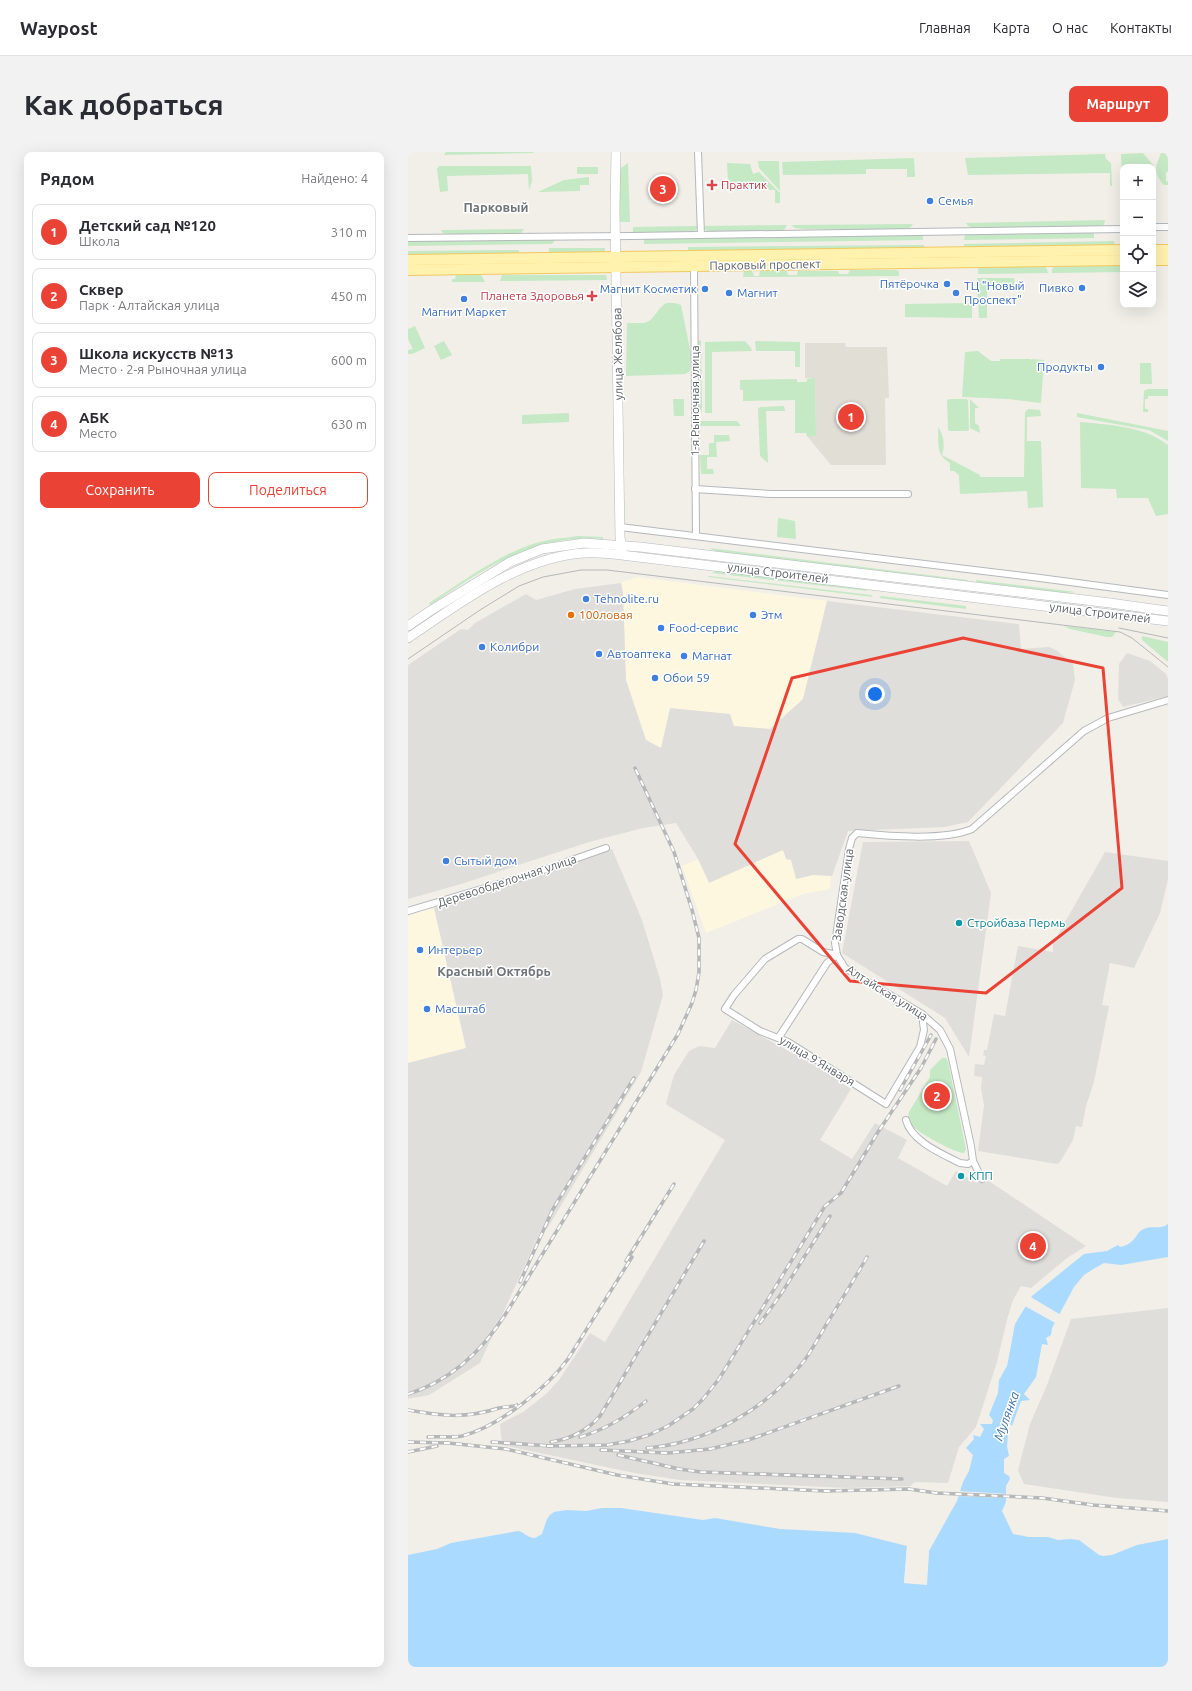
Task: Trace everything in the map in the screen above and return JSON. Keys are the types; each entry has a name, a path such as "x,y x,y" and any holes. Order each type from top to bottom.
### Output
{"main road":[{"name":"улица Желябова","path":"616,152 615,210 620,527 623,555"},
{"name":"Парковый проспект","path":"408,260 1120,250"},
{"path":"1156,250 1168,250"},
{"name":"Парковый проспект","path":"408,270 1120,260"},
{"path":"1156,260 1168,260"},
{"name":"улица Строителей","path":"408,626 496,570 526,555 542,549 584,543 621,545 1104,602 1168,611"},
{"name":"улица Строителей","path":"408,638 502,578 530,565 558,557 584,553 623,555 1168,621"}],"street":[{"path":"698,152 700,235"},
{"path":"1156,228 1168,227"},
{"path":"408,238 1120,228"},
{"name":"1-я Рыночная улица","path":"694,266 696,536"},
{"path":"695,490 771,494 908,494"},
{"path":"620,527 1168,595"},
{"name":"Заводская улица","path":"779,1037 827,962 837,955 835,943 849,850 852,838 856,833 901,836 962,834 981,823 1084,731 1108,718 1168,700"},
{"name":"Деревообделочная улица","path":"408,911 529,875 606,848"},
{"name":"Алтайская улица","path":"726,1009 734,995 765,959 800,939 823,952 837,955 845,968 922,1014 940,1030 950,1049 971,1146 972,1161"},
{"name":"улица 9 Января","path":"726,1009 760,1031 768,1035 779,1037 788,1042 886,1104 920,1047 924,1030 922,1014"},
{"path":"906,1120 912,1134 922,1142 960,1163 968,1164 972,1161 982,1179"}],"highlighted area":[{"path":"963,638 1103,668 1122,888 986,993 850,981 735,844 792,678"}],"shaded area":[{"path":"805,343 845,343 846,347 887,347 889,398 885,398 886,465 831,465 807,436 816,436 815,379 805,378"},
{"path":"637,577 827,601 803,699 770,729 734,726 661,748 646,740 626,680 623,592 621,583"},
{"path":"621,583 623,592 626,680 646,740 661,748 670,708 730,714 734,726 770,729 803,699 827,601 1019,624 1021,649 1049,647 1056,650 1073,664 1075,680 1063,723 968,822 945,827 848,831 832,876 813,875 796,879 791,860 786,859 783,850 709,883 698,859 676,823 643,828 589,842 461,884 408,899 408,665 461,629 468,630 475,623 526,594 536,600 575,589"},
{"path":"1127,653 1150,661 1166,674 1168,679 1168,696 1123,707 1118,699 1119,664"},
{"path":"969,841 991,893 969,1057 945,1018 842,953 863,842"},
{"path":"612,849 642,920 660,979 663,995 641,1072 547,1229 542,1228 480,1363 429,1395 408,1399 408,1063 466,1048 434,908"},
{"path":"784,849 787,860 791,860 797,879 813,875 831,876 830,889 803,894 706,933 682,866 699,859"},
{"path":"1105,852 1168,861 1168,879 1160,913 1134,968 1110,963 1102,1005 1109,1006 1094,1082 1086,1106 1082,1127 1076,1126 1073,1140 1060,1162 1057,1164 978,1151 984,1105 981,1088 982,1077 974,1076 975,1064 984,1065 986,1056 983,1055 984,1050 987,1050 994,1014 1005,1016 1018,946 1053,952 1053,943"},
{"path":"434,908 466,1048 408,1063 408,916"},
{"path":"732,1020 821,1069 851,1089 820,1140 852,1159 875,1123 907,1140 898,1158 947,1186 956,1171 977,1183 983,1177 1086,1246 1067,1258 1031,1288 1021,1286 1013,1300 997,1362 976,1427 959,1447 948,1483 915,1482 910,1486 848,1488 680,1480 634,1473 502,1445 500,1424 523,1412 546,1394 559,1380 590,1333 605,1342 725,1140 666,1103 674,1075 689,1051 699,1046 715,1048"},
{"path":"1168,1308 1168,1502 1117,1498 1024,1484 1018,1470 1030,1424 1047,1385 1071,1319"}],"green space":[{"path":"446,152 533,152 533,153 444,155"},
{"path":"1143,153 1152,164 1121,164 1121,154"},
{"path":"1161,153 1168,153 1168,172 1166,172 1166,181 1168,182 1168,185 1164,185 1158,177 1156,170 1157,162"},
{"path":"1105,154 1106,159 1111,163 1112,186 1110,186 1110,173 968,175 965,158"},
{"path":"914,158 915,177 907,177 907,169 866,169 866,174 783,175 782,162"},
{"path":"758,161 779,161 780,191 759,168"},
{"path":"628,163 630,222 620,222 619,176 621,168"},
{"path":"727,163 750,164 753,174 759,172 780,193 780,203 775,203 775,190 734,190 733,183 728,183"},
{"path":"439,166 531,166 532,181 529,190 528,174 447,176 448,191 440,192 437,169"},
{"path":"577,167 598,167 598,174 577,174"},
{"path":"589,177 589,185 580,185 580,191 538,192 564,180"},
{"path":"1105,220 1104,225 1101,226 974,228 968,226 966,223"},
{"path":"913,224 907,229 803,229 795,228 791,225"},
{"path":"787,225 785,229 781,231 711,232 706,230 704,226"},
{"path":"698,226 693,232 633,232 633,227"},
{"path":"524,229 521,233 517,234 449,235 443,233 441,230"},
{"path":"1094,232 1094,238 964,240 965,234"},
{"path":"923,234 923,240 644,244 644,238"},
{"path":"556,239 552,244 408,246 408,241"},
{"path":"1114,241 1115,247 964,249 964,244"},
{"path":"924,245 924,250 738,252 688,250 688,247"},
{"path":"549,248 605,248 605,254 549,255"},
{"path":"519,250 519,255 408,257 408,251"},
{"path":"1120,265 1120,272 1052,273 1052,269 1054,267"},
{"path":"1045,267 1048,273 978,274 978,269 980,268"},
{"path":"850,270 895,270 899,271 899,276 743,277 744,271 752,271 754,276 759,276 760,271 787,271 788,275 797,275 798,271 838,271 839,274 848,274"},
{"path":"456,275 481,275 485,282 452,282 452,279 455,279"},
{"path":"502,275 606,275 607,280 500,281"},
{"path":"977,278 1014,278 1015,286 987,286 987,318 979,318"},
{"path":"667,303 681,305 691,354 690,371 685,374 626,376 627,323 648,322"},
{"path":"972,303 972,318 905,317 905,304"},
{"path":"415,326 425,348 412,354 408,354 408,350 413,349 408,339 408,329"},
{"path":"701,340 702,413 698,406 697,350 698,342"},
{"path":"444,341 452,355 441,360 434,346"},
{"path":"745,341 752,351 712,352 712,413 705,413 705,342"},
{"path":"755,341 800,342 800,367 795,367 795,351 756,351"},
{"path":"978,351 991,361 1000,361 1000,359 1031,359 1031,361 1032,359 1044,360 1041,403 1008,399 962,397 965,352"},
{"path":"1140,363 1151,363 1152,384 1140,384"},
{"path":"815,378 816,436 807,436 806,433 795,433 795,400 743,401 743,390 740,390 740,380 797,379 797,382 807,382 807,379"},
{"path":"1148,389 1168,389 1168,396 1148,396 1148,399 1145,399 1145,409 1148,409 1148,412 1143,412 1144,391"},
{"path":"673,399 684,399 684,416 674,416"},
{"path":"949,399 967,399 969,430 949,431 947,401"},
{"path":"970,399 979,408 975,408 975,423 979,426 980,433 970,428"},
{"path":"784,406 785,411 766,411 768,463 760,456 758,409 760,407"},
{"path":"1028,409 1040,410 1041,416 1027,417 1027,441 1041,441 1043,507 1028,508 1027,491 960,494 959,475 954,471 950,471 950,463 945,460 940,452 938,443 938,427 942,433 942,455 980,475 980,477 1024,477 1025,412"},
{"path":"569,413 569,422 522,424 522,415"},
{"path":"1077,413 1168,431 1168,441 1149,430 1077,417"},
{"path":"699,421 737,421 741,426 699,426"},
{"path":"1080,422 1138,430 1159,439 1168,445 1168,514 1156,516 1148,498 1117,498 1116,489 1081,488"},
{"path":"714,435 729,435 730,441 716,442 717,457 707,457 707,469 713,469 714,474 701,474 700,455 709,455 709,443 714,443"},
{"path":"778,518 795,521 796,539 777,537"},
{"path":"578,536 603,537 603,539 578,539 554,542 532,548 511,556 471,578 430,605 429,603 508,554 546,540"},
{"path":"709,548 968,580 968,581 718,552"},
{"path":"716,571 862,588 868,591 712,573"},
{"path":"708,577 871,595 873,597"},
{"path":"976,580 1076,592 1066,593 976,582"},
{"path":"881,596 966,606 966,609 879,598"},
{"path":"1064,626 1116,632 1112,637 1107,637 1070,629"},
{"path":"1142,636 1168,642 1168,662 1142,640"},
{"path":"942,1058 946,1058 948,1062 966,1149 964,1153 953,1150 920,1132 914,1128 908,1117 909,1112 930,1077 930,1070"}],"water":[{"name":"Мулянка","path":"1168,1224 1168,1257 1121,1265 1104,1263 1084,1275 1074,1287 1052,1328 1051,1335 1046,1338 1048,1345 1042,1344 1036,1377 1024,1394 1030,1400 1021,1401 1012,1426 1009,1423 1007,1446 1009,1456 1004,1459 1004,1473 1009,1476 1010,1479 1006,1486 1006,1502 1002,1511 1013,1534 1029,1537 1048,1537 1058,1540 1079,1540 1099,1555 1103,1556 1112,1555 1137,1545 1168,1539 1168,1667 408,1667 408,1555 437,1549 451,1543 518,1531 535,1538 542,1534 547,1519 550,1515 554,1512 566,1510 586,1511 602,1508 621,1508 703,1520 715,1518 780,1529 855,1533 907,1546 904,1583 926,1584 929,1551 957,1501 963,1482 969,1471 973,1455 966,1448 974,1439 973,1435 980,1437 984,1429 980,1424 992,1424 993,1420 989,1415 998,1393 999,1380 1007,1366 1015,1324 1032,1296 1084,1254 1107,1251 1118,1245 1120,1247 1126,1245 1133,1241 1144,1229 1150,1227 1162,1227"}],"pier":[{"path":"1029,1296 1061,1315 1057,1324 1023,1305"},
{"path":"958,1491 1008,1494 1008,1498 957,1496"},
{"path":"907,1546 909,1547 906,1581 925,1582 927,1550 929,1551 927,1585 904,1583"}],"tram line":[{"path":"408,659 480,610 519,586 543,577 581,570 607,570 1120,632 1132,638 1168,667"},
{"path":"1119,628 1168,638"}],"railway":[{"path":"408,1394 438,1381 451,1373 464,1363 486,1341 496,1328 678,1034 692,1003 699,972 699,938 674,852 635,768"},
{"path":"900,1090 931,1035"},
{"path":"547,1446 607,1445 629,1441 649,1435 668,1426 693,1409 703,1399 719,1379 825,1206 841,1193 878,1132 921,1068 936,1039"},
{"path":"520,1282 553,1209 634,1078"},
{"path":"626,1261 674,1184"},
{"path":"760,1323 781,1294 830,1216"},
{"path":"551,1442 578,1434 590,1426 600,1416 704,1241"},
{"path":"428,1437 458,1437 476,1431 506,1416 534,1394 559,1371 568,1359 632,1257"},
{"path":"647,1448 669,1445 692,1439 713,1431 734,1421 772,1394 789,1378 807,1357 867,1257"},
{"path":"601,1450 668,1453 710,1449 748,1440 899,1386"},
{"path":"580,1437 598,1431 631,1412 646,1401"},
{"path":"408,1410 443,1415 464,1415 517,1405"},
{"path":"408,1442 448,1443 506,1449 617,1475 673,1484 825,1491 909,1489 936,1493 1042,1498 1093,1505 1168,1511"},
{"path":"492,1442 551,1446"},
{"path":"408,1452 437,1446"},
{"path":"618,1455 679,1469 701,1472 902,1479"}],"place":[{"name":"Практик","path":"712,185"},
{"name":"Школа искусств №13","path":"663,189"},
{"name":"Семья","path":"930,201"},
{"name":"Пятёрочка","path":"947,284"},
{"name":"Пивко","path":"1082,288"},
{"name":"Магнит Косметик","path":"705,289"},
{"name":"Магнит","path":"729,293"},
{"name":"ТЦ \"Новый Проспект\"","path":"956,293"},
{"name":"Планета Здоровья","path":"592,296"},
{"name":"Магнит Маркет","path":"464,299"},
{"name":"Продукты","path":"1101,367"},
{"name":"Детский сад №120","path":"851,417"},
{"name":"Tehnolite.ru","path":"586,599"},
{"name":"100ловая","path":"571,615"},
{"name":"Этм","path":"753,615"},
{"name":"Food-сервис","path":"661,628"},
{"name":"Колибри","path":"482,647"},
{"name":"Автоаптека","path":"599,654"},
{"name":"Магнат","path":"684,656"},
{"name":"Обои 59","path":"655,678"},
{"name":"Сытый дом","path":"446,861"},
{"name":"Стройбаза Пермь","path":"959,923"},
{"name":"Интерьер","path":"420,950"},
{"name":"Масштаб","path":"427,1009"},
{"name":"Сквер","path":"937,1096"},
{"name":"КПП","path":"961,1176"},
{"name":"АБК","path":"1033,1246"}],"district":[{"name":"Парковый","path":"496,207"},
{"name":"Красный Октябрь","path":"494,971"}]}
